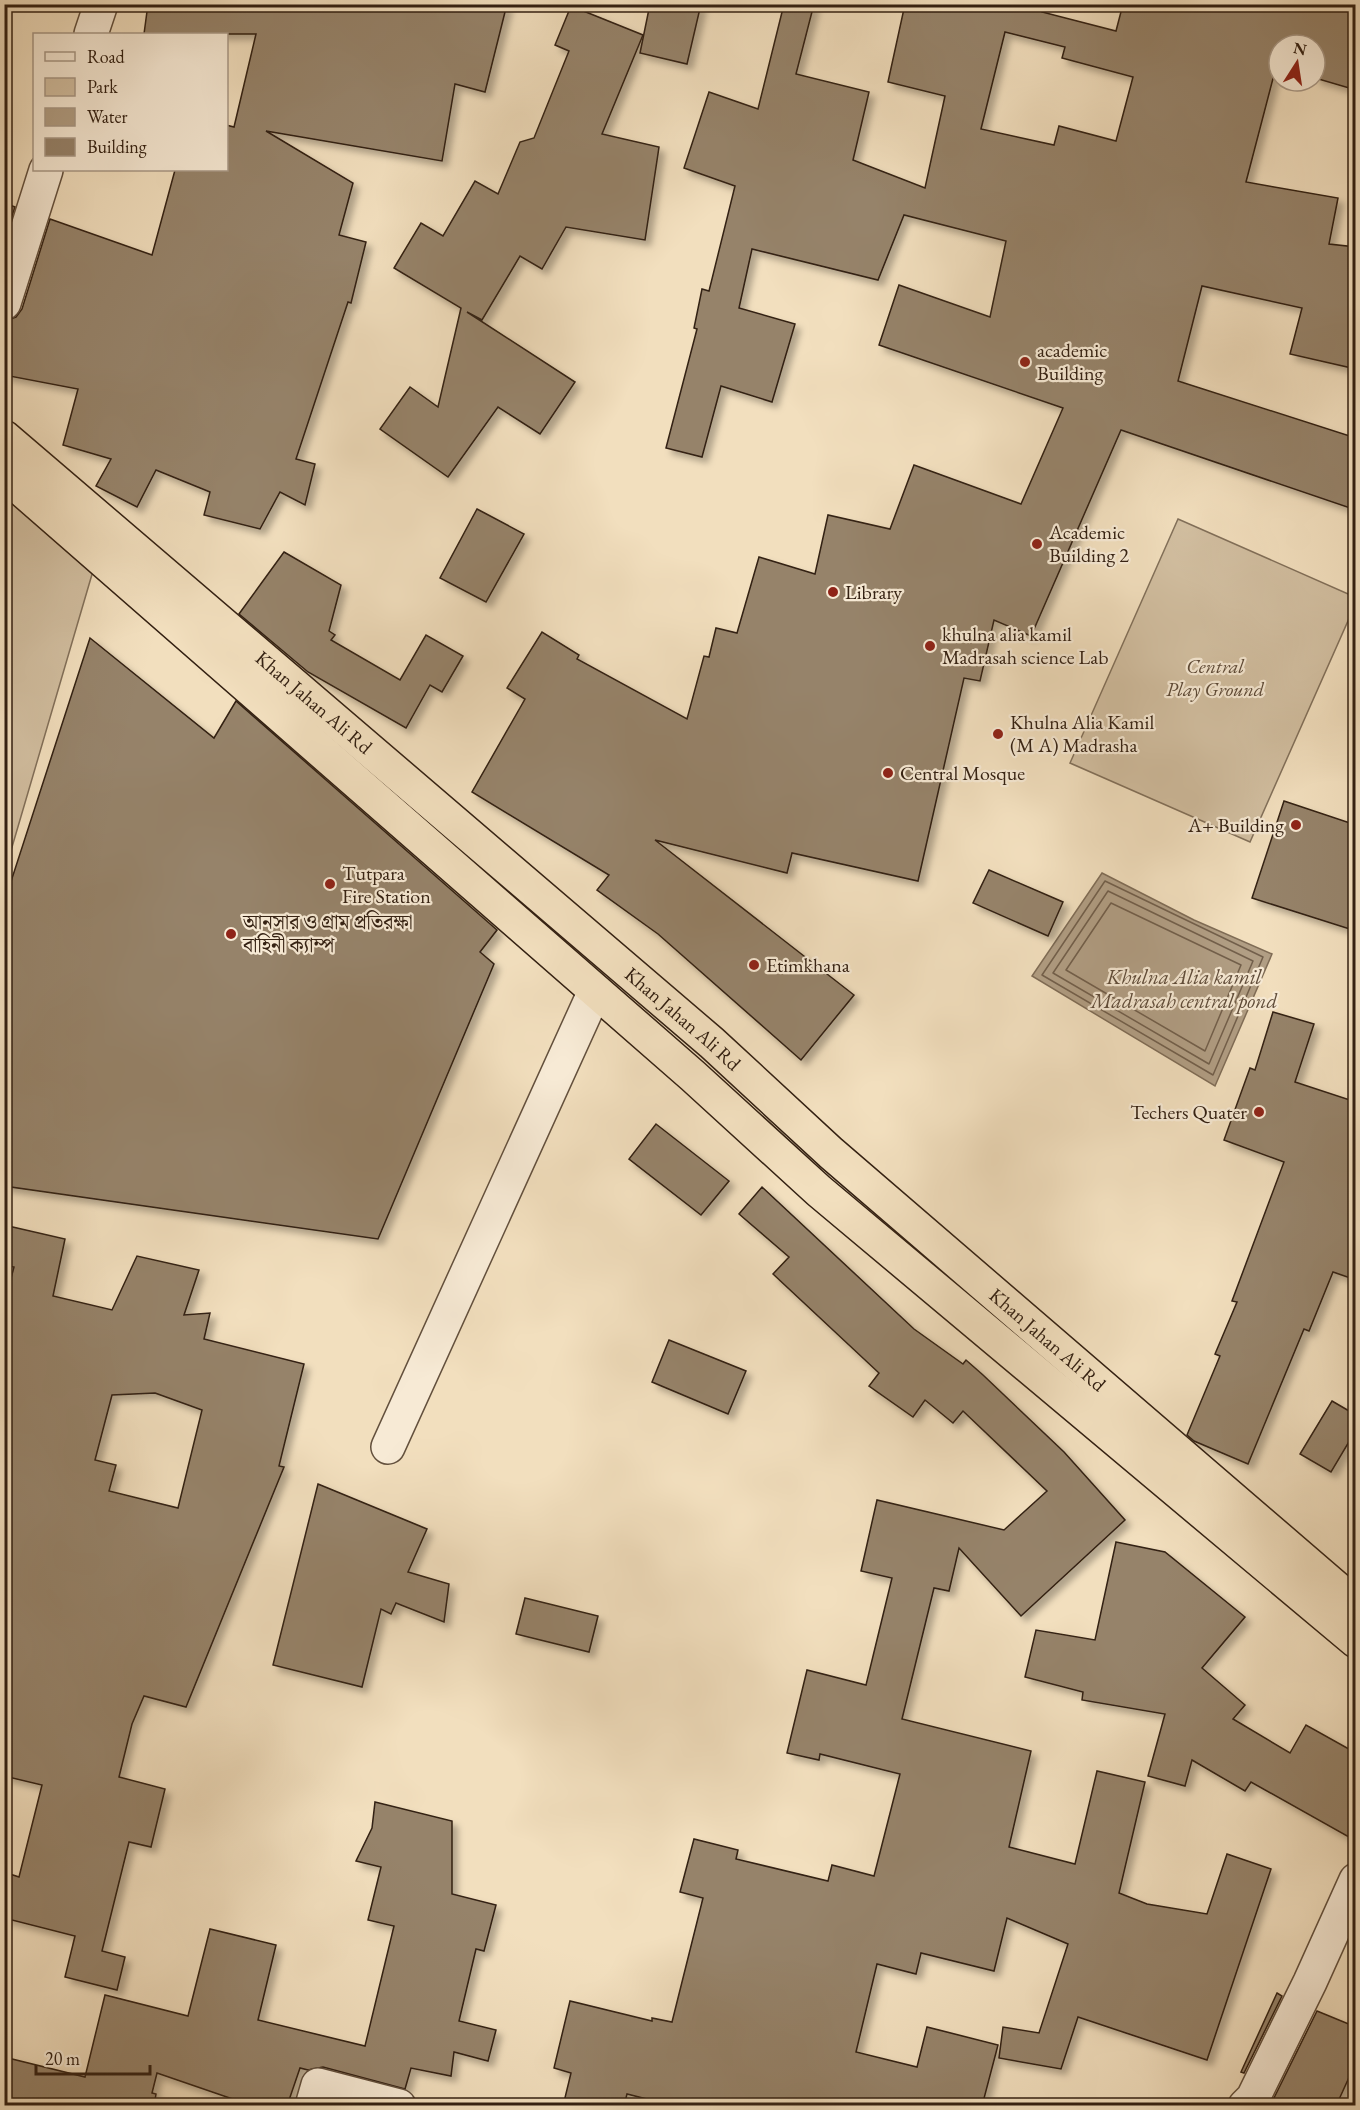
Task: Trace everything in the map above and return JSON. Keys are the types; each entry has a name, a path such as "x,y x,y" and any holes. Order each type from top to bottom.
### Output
{"highway":[{"name":"Khan Jahan Ali Rd","path":"4,437 702,1035 831,1153 1356,1605"},
{"name":"Khan Jahan Ali Rd","path":"4,474 595,991 819,1191 1356,1641"}],"street":[{"path":"91,33 101,4"},
{"path":"4,303 46,171"},
{"path":"388,1447 595,991"},
{"path":"1245,2106 1253,2098 1305,1993 1356,1880"},
{"path":"312,2106 318,2085 399,2106"}],"green space":[{"path":"5,495 100,547 5,871"},
{"name":"Central Play Ground","path":"1178,519 1355,597 1355,605 1250,842 1070,763"}],"water":[{"name":"Khulna Alia kamil Madrasah central pond","path":"1102,873 1194,920 1272,954 1215,1086 1032,976"}],"building":[{"path":"148,4 507,4 485,92 455,84 442,161 266,131 353,183 339,235 366,242 351,303 348,302 296,459 315,464 305,505 280,492 260,529 204,515 210,492 156,470 137,507 96,486 111,459 63,445 78,389 4,375 4,321 16,317 22,309 50,219 152,255 175,171 228,171 228,126 234,127 256,34 144,33"},
{"path":"650,4 701,4 687,64 640,53"},
{"path":"784,4 814,4 796,74 869,92 853,160 925,188 945,96 888,82 905,4 1043,4 1042,12 1116,31 1123,4 1339,4 1356,9 1356,90 1327,82 1327,33 1267,33 1267,93 1269,93 1246,182 1338,198 1329,244 1356,247 1356,369 1290,354 1302,308 1202,286 1178,381 1356,438 1356,510 1121,430 1031,636 994,620 980,681 964,678 918,881 792,853 787,873 655,840 854,995 801,1060 658,934 597,890 609,875 472,792 525,699 507,688 542,632 579,655 577,659 687,719 704,656 709,657 716,628 737,633 759,557 815,574 828,515 890,529 914,465 1021,504 1063,408 879,345 899,285 990,317 1006,241 904,215 878,280 752,249 739,308 795,324 772,402 721,386 702,457 666,448 697,329 694,328 702,289 709,291 735,186 684,168 709,92 758,109","holes":["1005,32 1065,47 1062,58 1133,77 1116,141 1059,126 1054,145 981,129"]},
{"path":"571,6 643,35 602,134 659,147 645,240 566,227 542,269 520,256 482,320 467,312 575,382 540,434 498,407 448,477 380,429 410,387 438,407 461,308 394,268 421,223 443,236 475,181 498,194 520,142 534,138 569,51 555,45"},
{"path":"4,203 15,207 4,239"},
{"path":"477,509 524,534 486,602 440,578"},
{"path":"284,552 341,585 329,631 335,635 331,640 400,680 426,635 463,656 442,692 430,685 406,728 308,672 239,614"},
{"name":"আনসার ও গ্রাম প্রতিরক্ষা বাহিনী ক্যাম্প","path":"90,638 214,738 236,701 497,930 480,952 494,964 378,1239 4,1186 4,903"},
{"path":"1284,801 1356,825 1356,931 1252,898"},
{"path":"989,870 1063,902 1048,936 973,903"},
{"path":"1273,1012 1314,1024 1295,1082 1356,1102 1356,1280 1333,1272 1309,1331 1304,1329 1248,1464 1194,1441 1187,1435 1220,1356 1215,1354 1237,1302 1232,1301 1284,1162 1224,1140 1250,1068 1255,1070"},
{"path":"656,1124 729,1181 701,1215 629,1159"},
{"path":"762,1187 914,1329 963,1364 966,1360 983,1375 1064,1452 1125,1520 1021,1616 959,1548 949,1591 934,1588 902,1719 1031,1751 1009,1847 1075,1864 1097,1771 1145,1782 1119,1893 1147,1904 1207,1914 1227,1854 1271,1869 1207,2060 1078,2017 1061,2069 999,2058 1003,2027 1039,2033 1068,1944 1007,1918 994,1971 921,1953 916,1974 877,1964 856,2052 917,2067 927,2027 998,2045 982,2106 674,2106 627,2094 624,2106 563,2106 571,2073 554,2068 570,2001 652,2021 652,2018 672,2022 703,1898 680,1892 694,1839 738,1850 736,1859 828,1881 832,1865 874,1876 900,1774 820,1754 819,1760 787,1753 807,1670 866,1685 892,1578 861,1571 877,1500 1004,1530 1047,1491 963,1411 953,1423 925,1400 913,1417 869,1386 879,1373 773,1274 789,1257 739,1214"},
{"path":"4,1225 65,1239 53,1296 112,1310 137,1256 199,1270 184,1315 210,1313 204,1339 304,1364 279,1466 284,1467 186,1707 144,1696 132,1724 119,1777 165,1789 151,1847 129,1842 102,1951 125,1957 117,1990 65,1977 75,1936 4,1918 4,1872 19,1877 42,1785 4,1776 4,1304 14,1267 4,1265","holes":["155,1393 202,1410 178,1508 109,1491 116,1465 95,1460 112,1395"]},
{"path":"669,1340 746,1371 728,1414 652,1382"},
{"path":"1332,1401 1356,1415 1356,1430 1331,1472 1300,1454"},
{"path":"318,1484 427,1529 408,1572 449,1584 444,1622 396,1603 391,1614 381,1609 362,1687 273,1665"},
{"path":"1116,1542 1165,1552 1245,1617 1202,1668 1245,1705 1233,1719 1290,1753 1306,1725 1356,1753 1356,1841 1251,1782 1245,1791 1192,1760 1185,1786 1148,1776 1165,1714 1082,1700 1083,1692 1025,1677 1036,1630 1095,1640"},
{"path":"525,1598 598,1616 589,1652 516,1634"},
{"path":"375,1802 452,1821 452,1894 496,1905 484,1951 476,1949 459,2021 496,2030 488,2061 454,2052 451,2076 411,2068 405,2089 323,2067 308,2070 300,2068 287,2106 253,2106 157,2073 152,2093 156,2094 154,2106 4,2106 4,2057 85,2077 105,1995 188,2016 210,1929 276,1945 258,2020 365,2046 394,1926 368,1920 381,1867 356,1861 372,1828"},
{"path":"1277,1993 1282,1996 1244,2073 1241,2072"},
{"path":"1317,2011 1356,2027 1356,2062 1336,2106 1270,2106"}],"place":[{"name":"academic Building","path":"1025,362"},
{"name":"Academic Building 2","path":"1037,544"},
{"name":"Library","path":"833,592"},
{"name":"khulna alia kamil Madrasah science Lab","path":"930,646"},
{"name":"Khulna Alia Kamil (M A) Madrasha","path":"998,734"},
{"name":"Central Mosque","path":"888,773"},
{"name":"A+ Building","path":"1296,825"},
{"name":"Tutpara Fire Station","path":"330,884"},
{"name":"আনসার ও গ্রাম প্রতিরক্ষা বাহিনী ক্যাম্প","path":"231,934"},
{"name":"Etimkhana","path":"754,965"},
{"name":"Techers Quater","path":"1259,1112"}]}
